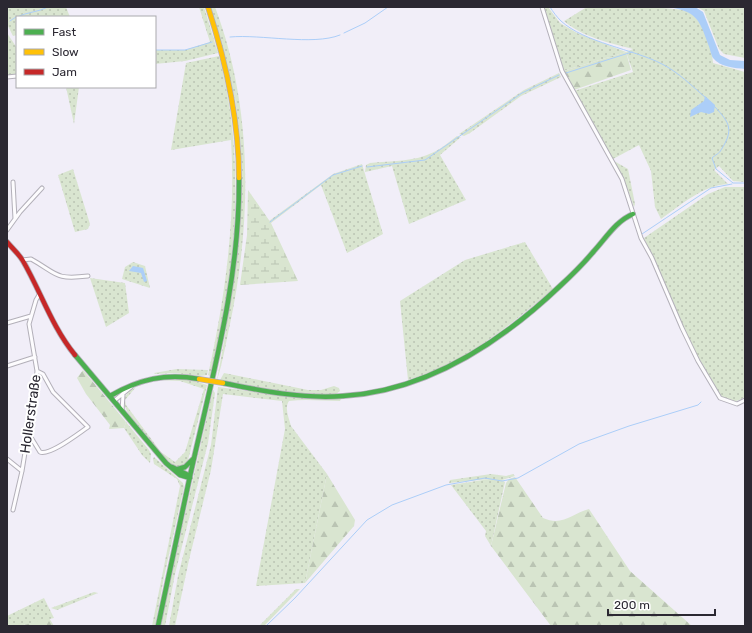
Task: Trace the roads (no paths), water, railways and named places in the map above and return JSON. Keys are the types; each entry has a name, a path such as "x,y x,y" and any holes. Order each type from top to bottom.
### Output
{"main road":[{"path":"158,626 231,291 238,234 240,201 239,156 232,98 208,7"},
{"path":"112,399 135,383 148,378 165,375 186,376 256,390 293,395 344,396 387,389 424,378 468,355 491,341 520,320 582,265 623,218 633,214"},
{"path":"7,242 22,260 62,337 76,356 166,463 180,475 190,477"},
{"path":"177,469 185,467 194,458"},
{"path":"166,463 190,477"}],"street":[{"path":"542,7 562,71 622,179 628,194 633,214 636,218 641,238 652,258 682,328 715,392 720,398 731,403 741,403 745,400"},
{"path":"13,182 15,218"},
{"path":"7,230 15,218 42,188"},
{"path":"22,260 31,259 49,272 61,277 73,278 88,276"},
{"name":"Hollerstraße","path":"13,510 22,471 35,392 37,371 29,324 36,300 39,295"},
{"path":"7,323 31,316"},
{"path":"7,366 35,357"},
{"path":"27,436 32,439 40,452 46,453 76,436 88,427 53,392 43,374 37,371"},
{"path":"112,399 124,393 135,383"},
{"path":"122,411 124,393"},
{"path":"7,459 22,471"}],"water":[{"path":"669,7 695,7 703,12 720,55 730,60 745,61 745,69 728,66 716,61 712,57 699,22 691,14 685,11"},
{"path":"705,96 715,105 714,112 709,114 701,112 690,117 691,110 704,101"},
{"path":"133,266 143,268 147,281 144,282 141,273 129,271"}],"waterway":[{"path":"20,16 48,7"},
{"path":"344,33 365,23 388,7"},
{"path":"550,7 561,21 571,29 583,35 637,54 668,67 706,98"},
{"path":"10,21 16,17"},
{"path":"230,37 316,40 340,35"},
{"path":"156,50 185,50 212,42"},
{"path":"566,73 632,52"},
{"path":"367,167 425,160 522,93 559,75"},
{"path":"715,107 727,122 729,132 728,137 720,151 712,158 716,169 733,183 745,183"},
{"path":"270,222 333,175 362,166"},
{"path":"642,234 711,188 732,184"},
{"path":"266,626 295,598 367,520 392,505 446,485 485,478 502,481 518,478 579,444 629,426 698,405 701,402"}]}
